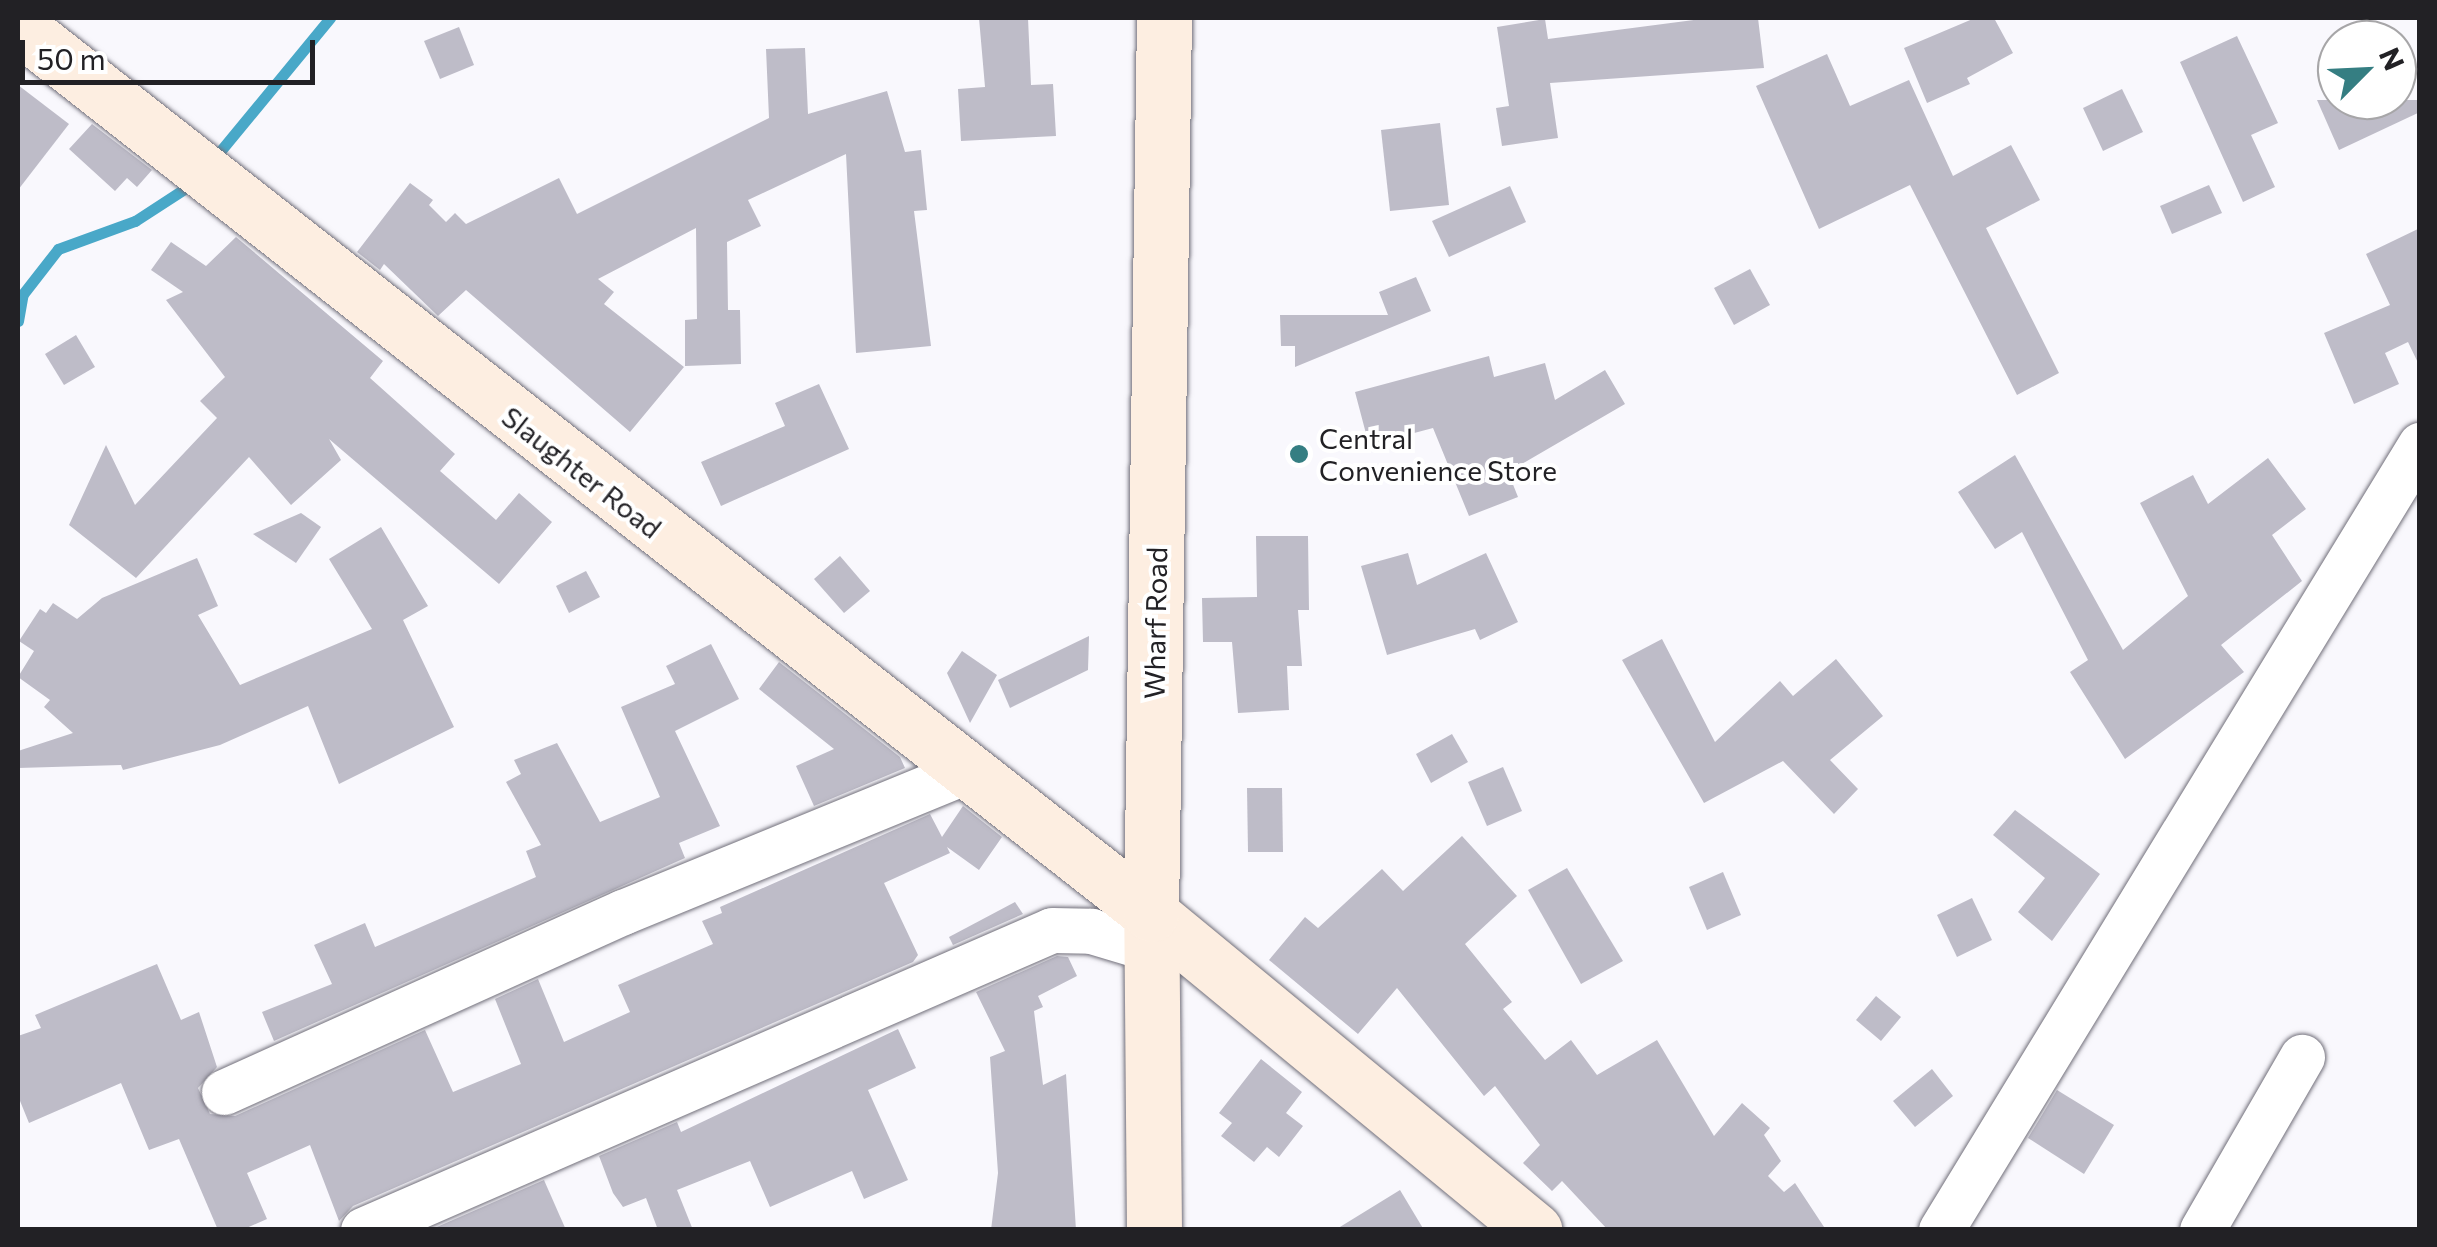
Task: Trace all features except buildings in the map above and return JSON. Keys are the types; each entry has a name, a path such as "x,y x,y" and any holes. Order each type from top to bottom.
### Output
{"street":[{"name":"Wharf Road","path":"1154,1230 1151,931 1164,18"},
{"name":"Slaughter Road","path":"18,26 966,771 1151,931 1535,1230"},
{"path":"1941,1230 2420,445"},
{"path":"224,1092 623,912 966,771"},
{"path":"364,1230 1052,930 1151,931"},
{"path":"2202,1230 2302,1057"}],"waterway":[{"path":"222,149 330,18"},
{"path":"18,321 23,294 58,249 135,221 184,189"}],"place":[{"name":"Central Convenience Store","path":"1299,454"}]}
